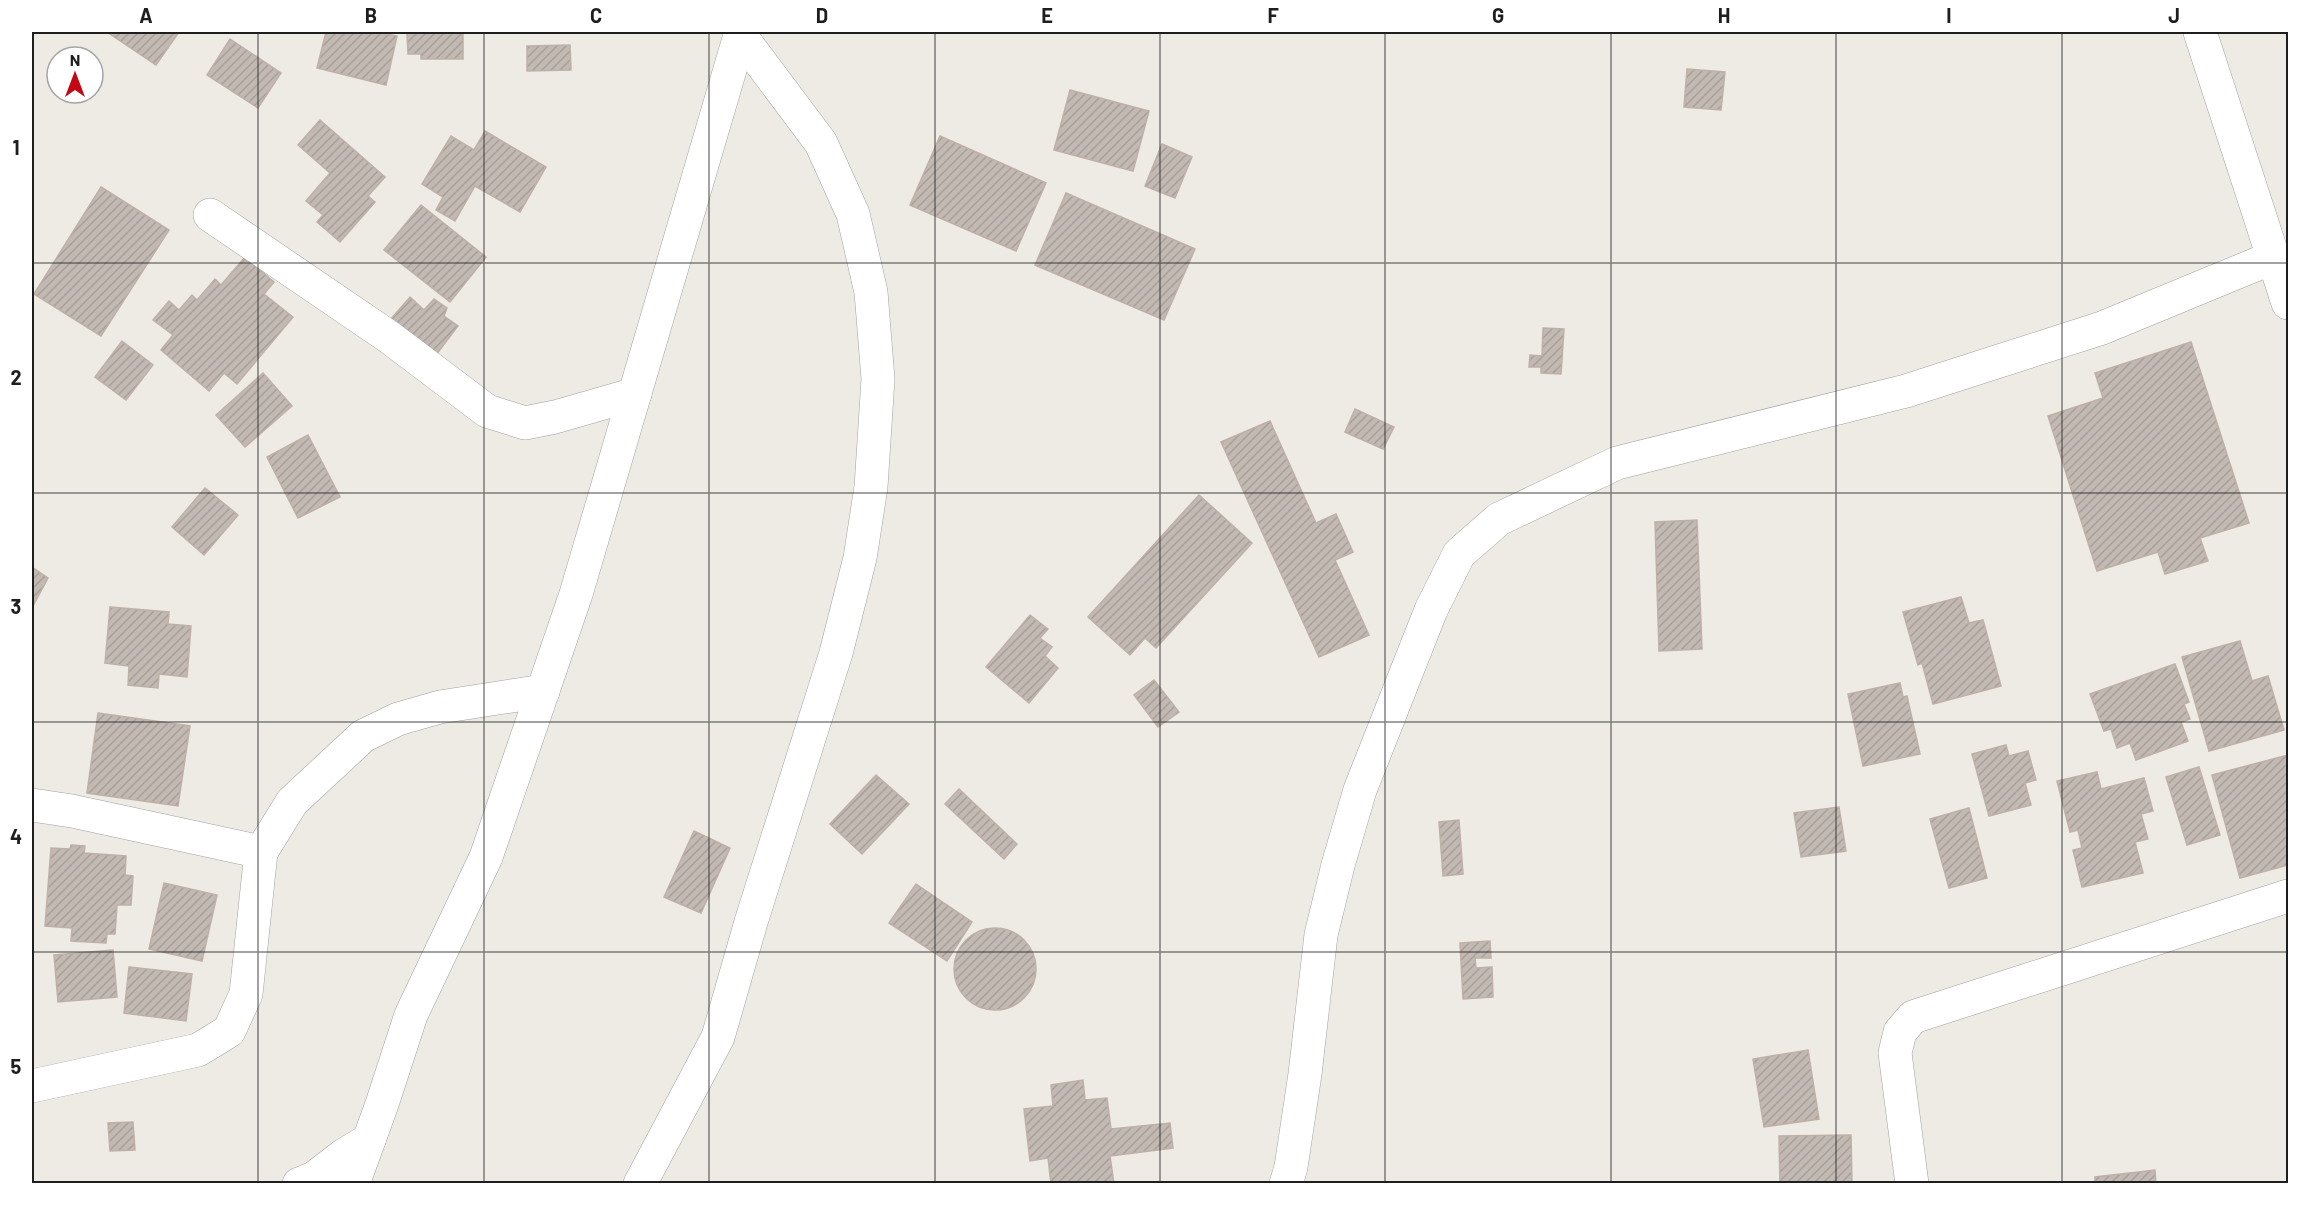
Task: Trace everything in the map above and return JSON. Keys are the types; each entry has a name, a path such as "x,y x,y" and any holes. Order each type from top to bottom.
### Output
{"street":[{"path":"2200,32 2289,303"},
{"path":"353,1184 411,1015 486,857 576,594 740,33"},
{"path":"640,1184 718,1036 751,922 836,653 860,558 871,486 878,379 871,292 853,214 821,144 740,33"},
{"path":"210,214 389,337 487,411 525,423 555,417 635,394"},
{"path":"1286,1184 1291,1167 1305,1074 1321,935 1338,865 1360,790 1431,610 1459,554 1499,519 1617,463 1906,391 2102,328 2274,257"},
{"path":"32,1086 198,1050 229,1031 246,994 261,852 292,802 363,736 398,719 441,707 543,690"},
{"path":"32,806 72,812 261,852"},
{"path":"1912,1184 1895,1053 1900,1032 1913,1017 2289,896"},
{"path":"299,1184 314,1178 344,1155 369,1140"}],"building":[{"path":"107,32 179,32 156,65"},
{"path":"326,32 378,32 397,36 386,85 317,68"},
{"path":"407,32 463,32 463,59 421,59 421,54 408,54"},
{"path":"230,39 281,73 258,108 207,75"},
{"path":"570,45 571,70 527,71 527,46"},
{"path":"1687,69 1725,72 1721,110 1684,107"},
{"path":"1070,90 1149,111 1133,171 1054,150"},
{"path":"320,120 385,177 368,196 375,202 340,242 317,222 323,215 306,201 330,173 298,145"},
{"path":"485,131 546,167 520,212 475,186 455,221 436,210 443,197 422,184 451,136 474,150"},
{"path":"940,136 1046,183 1016,251 910,205"},
{"path":"1162,144 1192,157 1175,198 1145,186"},
{"path":"101,187 169,230 101,336 34,294"},
{"path":"1066,193 1195,249 1164,320 1035,265"},
{"path":"421,205 486,257 450,302 384,250"},
{"path":"245,257 274,282 264,294 293,317 237,384 224,373 209,391 161,350 173,335 153,320 169,301 179,310 192,295 197,300 215,279 221,285"},
{"path":"410,297 424,310 434,299 447,308 444,316 458,326 436,355 391,319"},
{"path":"1543,328 1564,329 1561,374 1541,373 1541,367 1529,367 1530,355 1542,356"},
{"path":"122,341 153,365 126,400 95,377"},
{"path":"2191,342 2249,523 2200,538 2208,561 2165,574 2158,552 2097,571 2048,416 2103,398 2095,373"},
{"path":"263,373 292,406 245,447 216,415"},
{"path":"1355,409 1394,427 1383,449 1345,432"},
{"path":"1270,421 1316,523 1336,514 1353,552 1335,560 1369,635 1319,657 1221,442"},
{"path":"308,435 340,497 298,518 267,457"},
{"path":"205,488 238,515 204,555 172,527"},
{"path":"1199,495 1252,543 1156,648 1145,638 1130,655 1088,617"},
{"path":"1697,520 1702,649 1659,651 1655,522"},
{"path":"32,567 48,578 32,608"},
{"path":"1961,597 1969,623 1983,620 2001,686 1933,704 1922,663 1918,665 1903,612"},
{"path":"110,607 169,612 168,624 191,626 187,677 159,674 158,688 128,685 129,666 105,663"},
{"path":"1030,615 1048,629 1040,638 1052,647 1045,656 1058,668 1029,703 986,667"},
{"path":"2240,641 2252,681 2268,676 2284,730 2209,751 2182,657"},
{"path":"2175,664 2189,702 2184,704 2190,719 2181,722 2188,741 2136,760 2130,743 2117,748 2111,729 2104,731 2090,694"},
{"path":"1154,680 1179,712 1158,727 1134,695"},
{"path":"1900,683 1903,697 1907,696 1920,754 1863,766 1848,694"},
{"path":"98,713 190,726 178,806 87,793"},
{"path":"2006,745 2009,756 2028,751 2036,780 2025,783 2031,805 1989,816 1972,754"},
{"path":"2288,755 2288,865 2240,878 2212,775"},
{"path":"2199,767 2220,835 2187,845 2166,777"},
{"path":"2097,772 2101,789 2144,778 2153,811 2141,814 2148,839 2135,842 2143,873 2082,887 2073,850 2082,848 2078,830 2070,832 2057,781"},
{"path":"876,775 909,804 862,854 830,824"},
{"path":"959,789 1017,844 1004,859 945,804"},
{"path":"1839,807 1846,851 1801,857 1794,813"},
{"path":"1969,808 1987,878 1949,888 1930,819"},
{"path":"1459,820 1463,874 1443,876 1439,822"},
{"path":"694,831 730,848 701,913 664,897"},
{"path":"71,845 85,846 84,853 126,856 125,875 133,876 131,905 117,905 115,934 107,934 106,943 71,941 72,928 45,926 51,848 70,849"},
{"path":"164,883 217,895 202,961 149,949"},
{"path":"916,884 972,922 947,961 889,923"},
{"path":"995,928 1011,931 1024,940 1033,953 1036,969 1033,985 1024,998 1011,1007 995,1010 979,1007 966,998 957,985 954,969 957,953 966,940 979,931"},
{"path":"1490,941 1491,958 1475,958 1476,968 1492,967 1493,997 1463,999 1460,943"},
{"path":"113,950 117,997 58,1002 54,955"},
{"path":"129,967 192,974 186,1021 124,1013"},
{"path":"1808,1050 1819,1119 1764,1127 1753,1059"},
{"path":"1083,1080 1085,1100 1107,1098 1111,1129 1170,1123 1173,1148 1110,1156 1114,1184 1051,1184 1048,1158 1030,1161 1024,1109 1053,1106 1051,1085"},
{"path":"133,1122 135,1150 110,1151 108,1123"},
{"path":"1851,1135 1852,1184 1780,1184 1779,1136"},
{"path":"2155,1170 2156,1184 2095,1184 2095,1177"}]}
